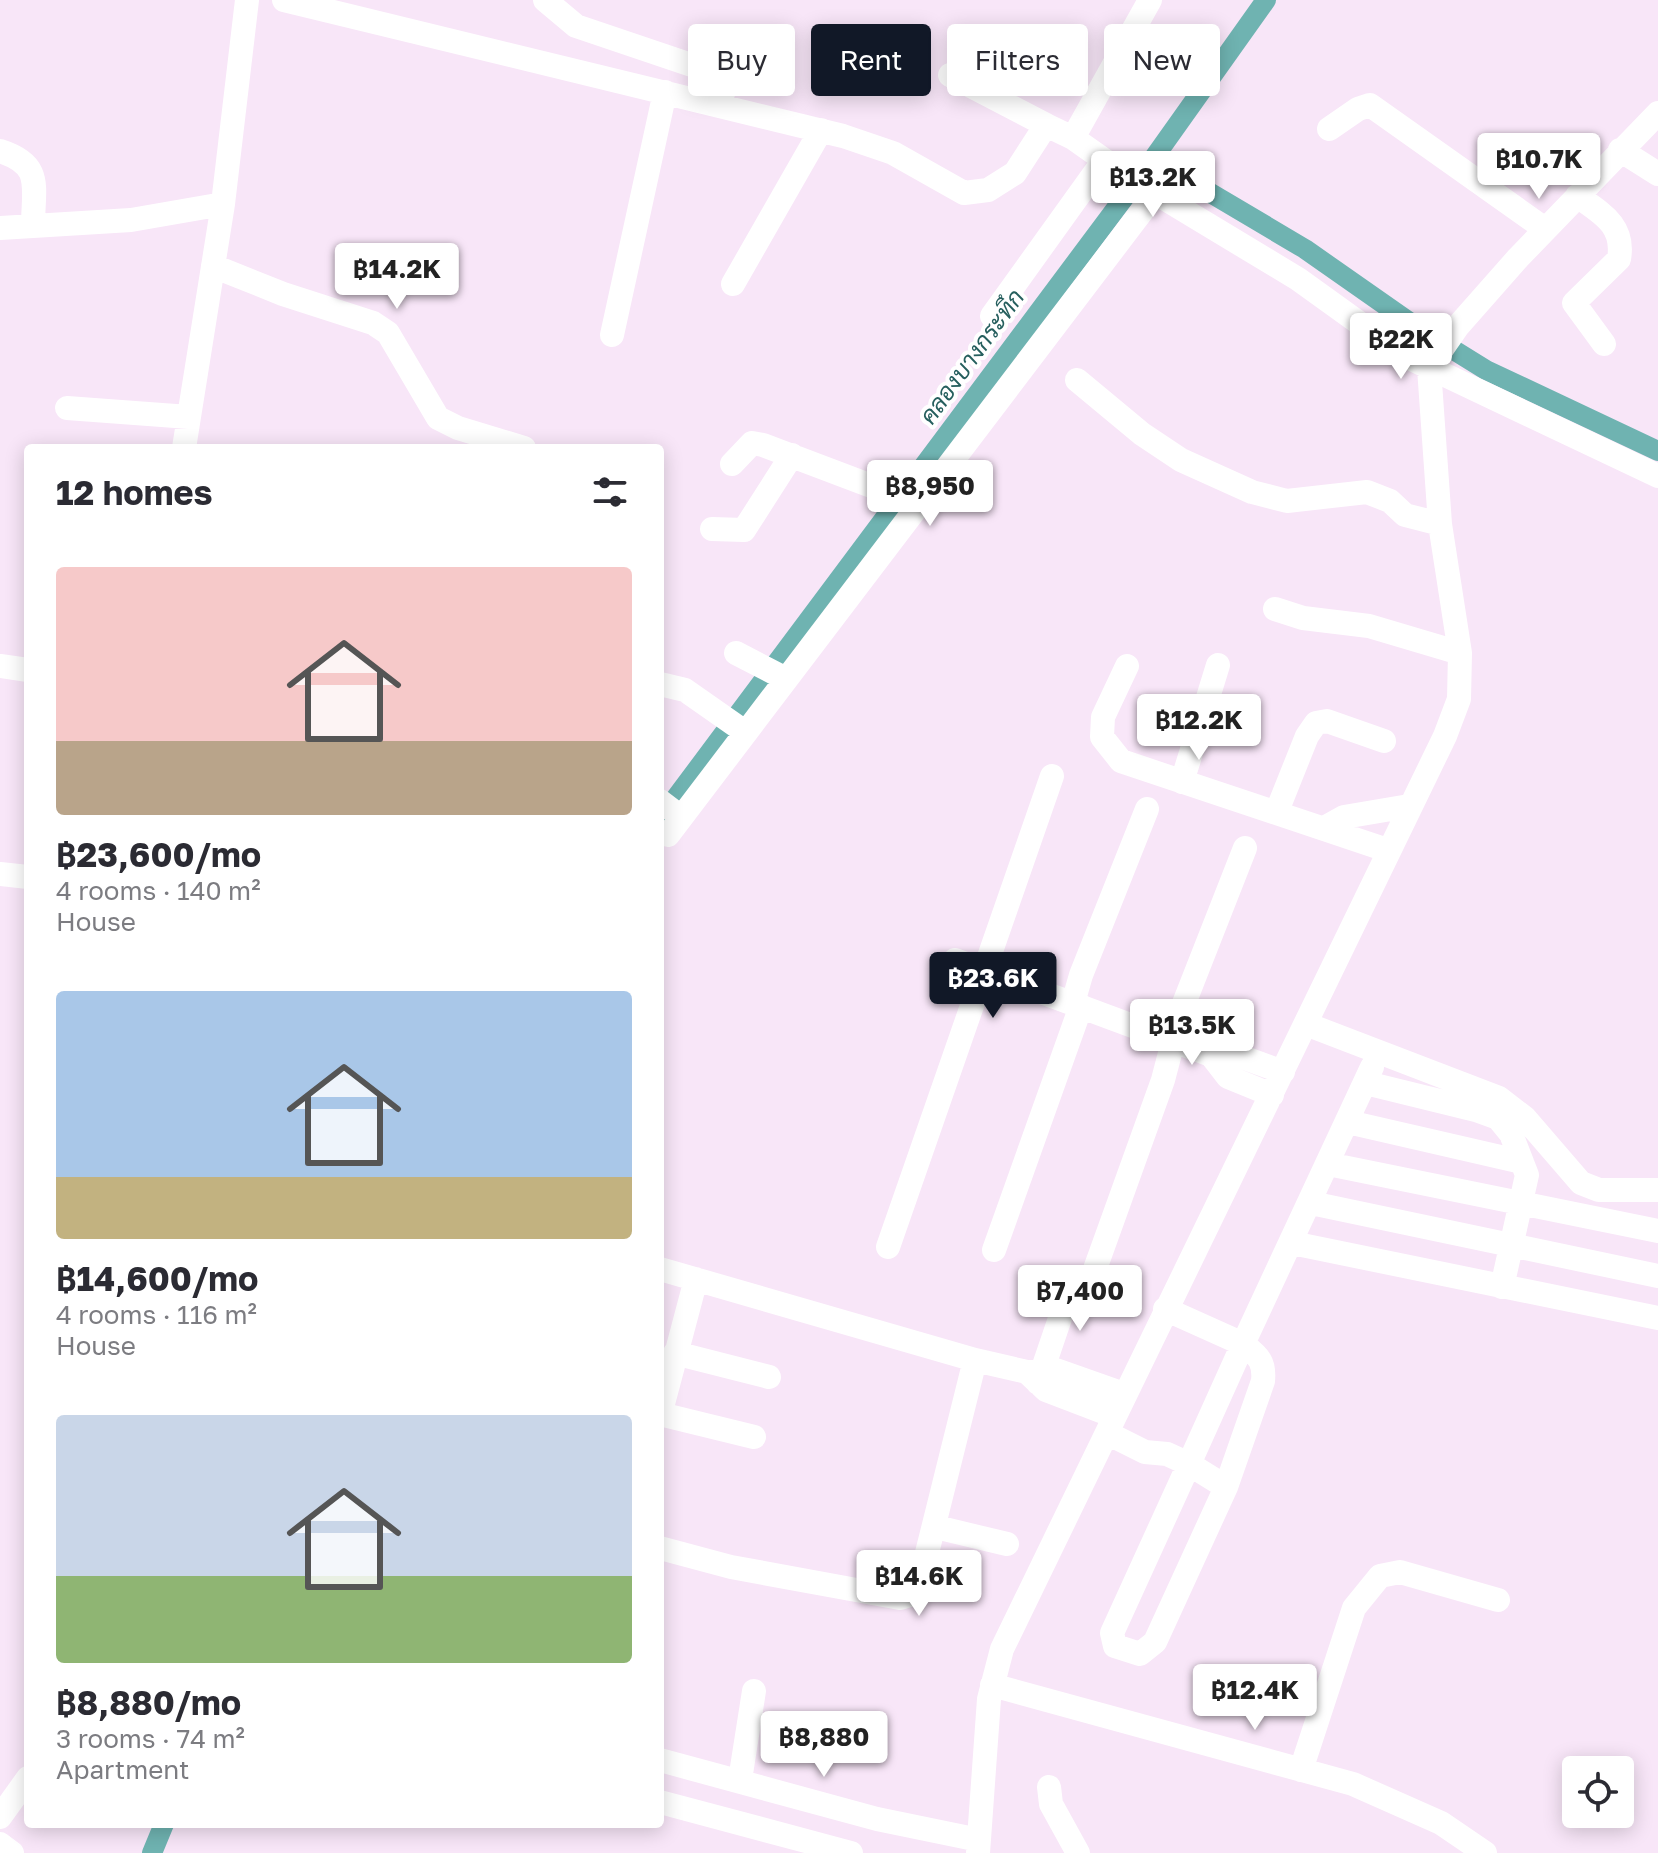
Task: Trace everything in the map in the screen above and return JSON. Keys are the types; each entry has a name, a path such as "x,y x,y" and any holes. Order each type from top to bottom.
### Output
{"street":[{"path":"185,444 223,204 247,0"},
{"path":"284,0 821,130 893,153 964,193 988,190 1015,173 1046,125"},
{"path":"545,0 576,26 721,75 725,86 720,105"},
{"path":"1073,138 1150,0"},
{"path":"612,335 665,92"},
{"path":"990,96 1073,138 1141,185 1298,279 1405,356 1434,360 1658,476"},
{"path":"1329,129 1358,109 1370,105 1389,115 1545,229"},
{"path":"664,1761 978,1847 992,1685 1022,1604 1453,720 1459,699 1460,653 1440,524 1434,360 1458,326 1545,229 1658,113"},
{"path":"733,284 821,130"},
{"path":"1620,150 1658,174"},
{"path":"0,151 28,163 34,173 33,226"},
{"path":"992,316 1104,160"},
{"path":"671,817 743,731 1141,185"},
{"path":"1577,196 1614,223 1619,234 1619,259 1574,303 1604,344"},
{"path":"0,228 131,220 223,204"},
{"path":"213,266 283,294 373,323 388,333 438,418 458,428 511,444"},
{"path":"1077,380 1142,434 1181,460 1252,492 1287,501 1367,492 1390,501 1405,515 1440,524"},
{"path":"67,408 189,417"},
{"path":"732,464 752,443 792,455 911,501"},
{"path":"712,529 744,530 792,455"},
{"path":"1275,609 1303,618 1369,626 1460,653"},
{"path":"744,657 782,678"},
{"path":"1182,782 1218,665"},
{"path":"0,666 24,669"},
{"path":"1127,666 1103,717 1102,737 1121,761 1326,827 1387,850"},
{"path":"664,685 685,690 743,731"},
{"path":"1277,811 1307,736 1316,723 1327,721 1384,741"},
{"path":"888,1247 1052,776"},
{"path":"1326,827 1344,817 1409,806"},
{"path":"994,1250 1077,1005 1081,975 1147,809"},
{"path":"1095,1269 1181,1011 1245,848"},
{"path":"0,874 24,877"},
{"path":"955,960 1211,1055 1242,1057 1283,1072"},
{"path":"1306,1024 1468,1083 1499,1098 1525,1118 1581,1183 1599,1190 1658,1190"},
{"path":"1211,1055 1228,1077 1272,1095"},
{"path":"1165,1309 1243,1344 1259,1356 1264,1367 1263,1381 1226,1487 1155,1642 1140,1654 1115,1646 1112,1633 1178,1459 1243,1344 1369,1075 1498,1118 1511,1134 1527,1175 1502,1287"},
{"path":"1348,1122 1522,1162"},
{"path":"1328,1164 1658,1231"},
{"path":"1311,1203 1658,1276"},
{"path":"1292,1243 1658,1318"},
{"path":"664,1270 1036,1375 1114,1415 1145,1452 1178,1459 1226,1487"},
{"path":"664,1389 671,1345 696,1279"},
{"path":"1036,1375 1072,1283"},
{"path":"671,1345 769,1377"},
{"path":"664,1549 731,1567 900,1598 917,1593 936,1527 975,1360"},
{"path":"664,1415 754,1437"},
{"path":"936,1527 1007,1544"},
{"path":"1301,1770 1354,1608 1380,1576 1400,1572 1498,1600"},
{"path":"992,1685 1353,1784 1441,1823 1485,1853"},
{"path":"740,1780 754,1691"},
{"path":"0,1817 24,1784"},
{"path":"1049,1787 1055,1814 1078,1853"},
{"path":"664,1803 851,1853"},
{"path":"0,1844 12,1853"}],"waterway":[{"name":"คลองบางกระทึก","path":"664,814 1153,159 1266,0"},
{"path":"1153,159 1305,249 1415,326 1486,370 1658,451"},
{"name":"คลองบางกระทึก","path":"152,1853 162,1828"}]}
